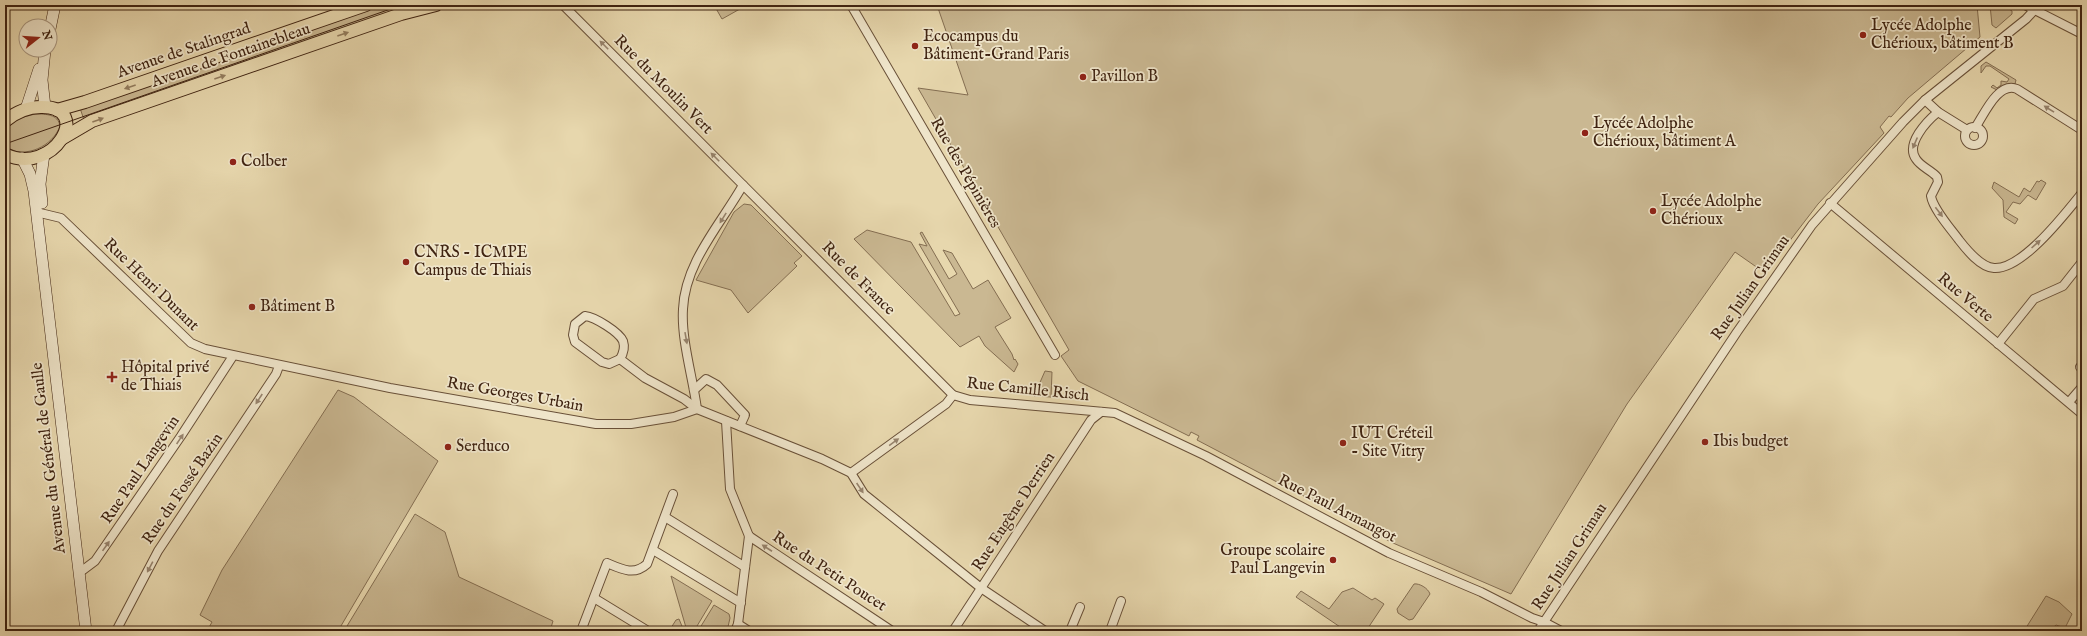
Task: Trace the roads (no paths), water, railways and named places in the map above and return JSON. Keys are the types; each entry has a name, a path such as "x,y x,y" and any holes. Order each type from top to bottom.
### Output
{"main road":[{"path":"52,18 55,5"},
{"name":"Avenue de Stalingrad","path":"26,109 51,108 85,102 366,5"},
{"name":"Avenue de Fontainebleau","path":"44,154 59,144 63,138 80,127 105,117 401,14 436,5"},
{"path":"5,121 26,109 43,58"},
{"path":"44,58 42,80 51,108 62,114 66,122 63,138"},
{"path":"11,157 44,154"},
{"name":"Avenue du Général de Gaulle","path":"44,154 40,184 44,281 86,631"},
{"name":"Avenue du Général de Gaulle","path":"11,157 32,179 40,213"}],"street":[{"name":"Rue du Moulin Vert","path":"563,5 743,185"},
{"name":"Rue des Pépinières","path":"851,5 1055,355"},
{"path":"2025,5 2037,8 2082,34"},
{"name":"Rue Julian Grimau","path":"1538,631 1786,260 1830,203 1925,100 2037,8"},
{"path":"1925,100 1938,112 1971,129 1997,95 2004,89 2010,87 2017,89 2082,130"},
{"path":"1938,112 1928,120 1914,142 1912,151 1918,162 1937,177 1938,182 1931,196 1937,211 1963,245 1988,266 1994,268 2005,267 2024,255 2056,227 2082,193"},
{"path":"697,409 683,320 686,290 702,250 743,185"},
{"name":"Rue de France","path":"743,185 953,395"},
{"name":"Rue Verte","path":"1830,203 2082,414"},
{"name":"Rue Henri Dunant","path":"40,213 62,218 190,343 233,356 327,375"},
{"path":"1998,344 2034,299 2063,286 2082,262"},
{"path":"620,360 624,346 622,339 598,319 585,316 575,324 572,335 576,342 605,363 620,360 645,378 684,399 697,409 822,458 851,473 864,494 981,588 1045,631"},
{"name":"Rue Paul Langevin","path":"79,573 95,561 182,436 233,356"},
{"name":"Rue du Fossé Bazin","path":"116,631 158,551 276,374 279,366"},
{"name":"Rue Georges Urbain","path":"327,375 390,388 596,424 631,424 674,417 697,409"},
{"path":"694,390 706,379 717,385 745,415 740,426"},
{"path":"2069,402 2082,387"},
{"path":"851,473 946,404 953,395"},
{"name":"Rue Camille Risch","path":"953,395 970,400 1101,412"},
{"name":"Rue Paul Armangot","path":"1101,412 1114,413 1170,438 1389,553 1481,592 1561,631"},
{"name":"Rue Eugène Derrien","path":"953,631 1091,420 1101,412"},
{"path":"726,421 730,488 750,536 737,628 749,631"},
{"path":"581,631 607,563 634,572 647,564 654,550 673,494"},
{"path":"665,517 745,567"},
{"name":"Rue du Petit Poucet","path":"750,536 892,631"},
{"path":"654,550 741,603"},
{"path":"594,598 648,631"},
{"path":"1110,631 1121,601"},
{"path":"1070,631 1080,607"}],"tram line":[{"path":"5,144 402,5"}],"place":[{"name":"Lycée Adolphe Chérioux, bâtiment B","path":"1863,35"},
{"name":"Ecocampus du Bâtiment-Grand Paris","path":"915,46"},
{"name":"Pavillon B","path":"1083,77"},
{"name":"Lycée Adolphe Chérioux, bâtiment A","path":"1585,133"},
{"name":"Colber","path":"233,162"},
{"name":"Lycée Adolphe Chérioux","path":"1653,211"},
{"name":"CNRS - ICMPE Campus de Thiais","path":"406,262"},
{"name":"Bâtiment B","path":"252,307"},
{"name":"Hôpital privé de Thiais","path":"112,377"},
{"name":"Ibis budget","path":"1705,442"},
{"name":"IUT Créteil - Site Vitry","path":"1343,443"},
{"name":"Serduco","path":"448,447"},
{"name":"Groupe scolaire Paul Langevin","path":"1333,560"}]}
